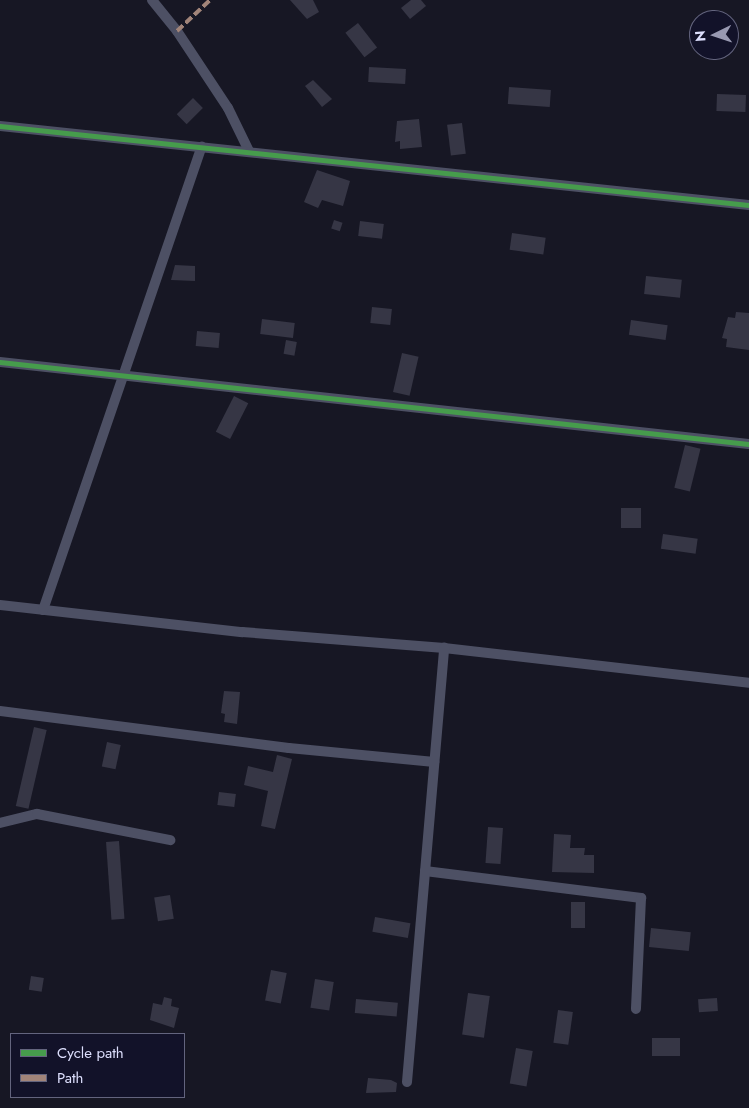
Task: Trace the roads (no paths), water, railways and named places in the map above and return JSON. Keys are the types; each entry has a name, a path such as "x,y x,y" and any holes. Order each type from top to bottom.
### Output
{"street":[{"path":"152,0 177,31 228,108 249,151"},
{"path":"0,126 749,205"},
{"path":"42,610 202,146"},
{"path":"0,362 749,444"},
{"path":"0,605 242,632 444,648 749,683"},
{"path":"407,1082 444,648"},
{"path":"0,711 289,748 434,762"},
{"path":"0,823 37,814 170,840"},
{"path":"425,871 642,898 636,1009"}]}
